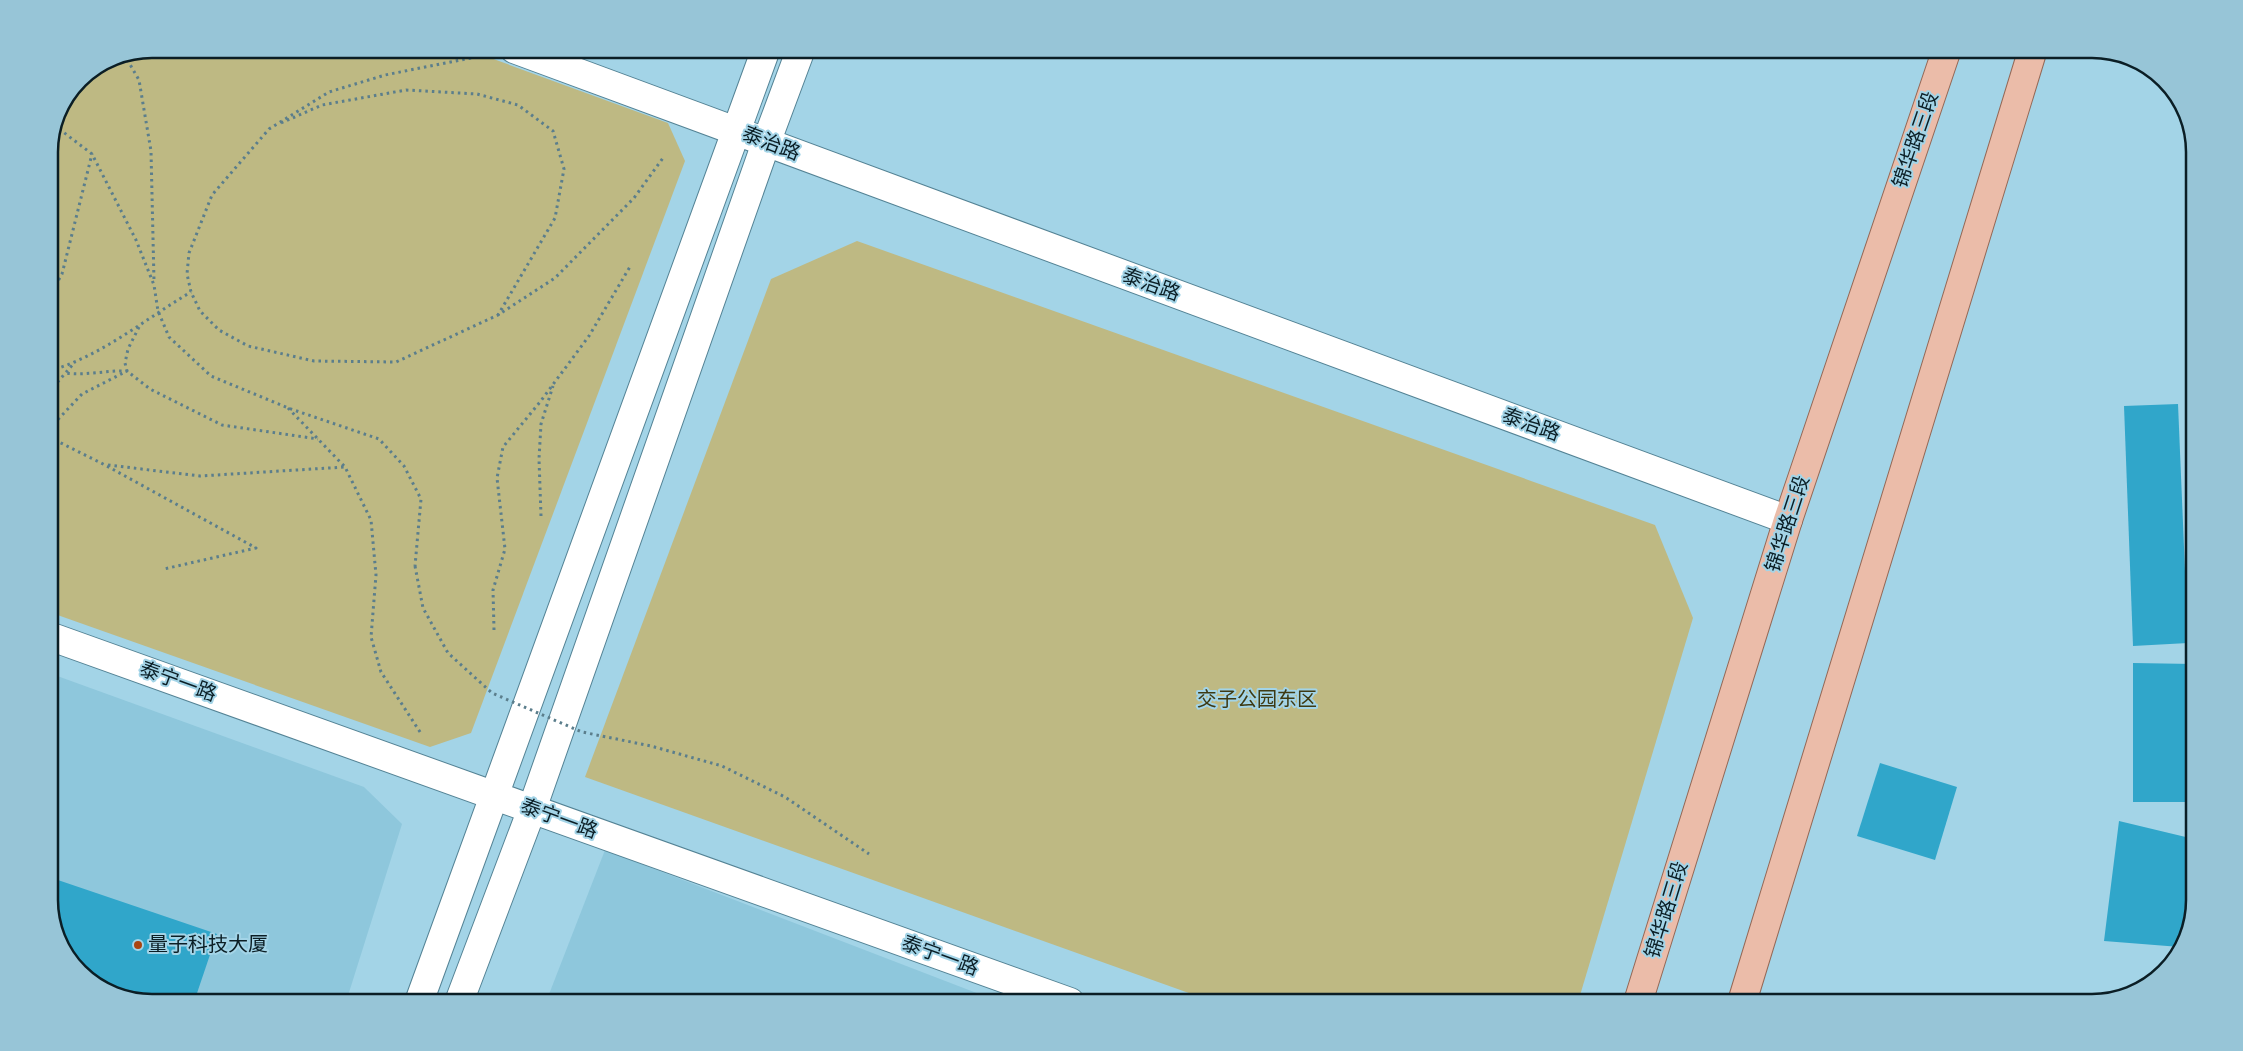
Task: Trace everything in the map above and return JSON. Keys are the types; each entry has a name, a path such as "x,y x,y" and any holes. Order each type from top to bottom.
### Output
{"main road":[{"name":"锦华路三段","path":"1640,994 1788,520 1944,58"},
{"path":"1744,994 2030,58"}],"street":[{"name":"泰治路","path":"538,58 1788,520"},
{"path":"422,994 763,58"},
{"path":"462,994 532,809 798,58"},
{"name":"泰宁一路","path":"58,639 1048,994"}],"path":[{"path":"471,58 385,75 329,92 269,129 212,195 189,253 187,274 191,292 200,311 219,330 248,346 314,361 396,362 498,315 555,278 634,198 663,158"},
{"path":"128,60 139,80 151,151 154,285 158,311 169,337 211,376 288,408 379,439 404,466 421,499 415,566 423,608 448,653 492,693 582,732 651,746 722,766 785,797 869,854"},
{"path":"269,129 322,105 406,90 477,94 518,105 553,131 564,169 555,218 498,315"},
{"path":"60,130 92,154 136,240 154,285"},
{"path":"58,281 62,274 92,154"},
{"path":"494,630 493,590 505,549 497,478 504,447 589,336 631,265"},
{"path":"58,367 77,360 139,327 158,311 191,292"},
{"path":"127,371 125,363 128,349 139,327"},
{"path":"58,381 77,360"},
{"path":"65,373 78,375 109,370 127,371 150,389 222,425 318,440"},
{"path":"58,419 82,394 127,371"},
{"path":"541,516 539,459 541,424 554,383"},
{"path":"288,408 345,467 371,520 376,575 371,637 382,672 422,735"},
{"path":"58,442 105,465 256,548 164,569"},
{"path":"105,465 200,476 345,467"}],"shaded area":[{"name":"量子科技大厦","path":"58,676 364,787 402,824 349,994 151,994 133,992 115,986 94,974 77,957 65,936 58,912"},
{"path":"605,850 979,994 549,994"}],"green space":[{"path":"145,58 491,58 668,123 685,161 471,733 430,747 58,615 58,139 65,115 73,99 89,81 110,67 121,62"},
{"name":"交子公园东区","path":"857,241 1655,525 1693,618 1580,994 1192,994 585,777 771,279"}],"building":[{"path":"2178,404 2186,585 2186,643 2133,646 2124,406"},
{"path":"2133,663 2186,664 2186,802 2133,802"},
{"path":"1880,763 1957,787 1935,860 1857,836"},
{"path":"2119,821 2186,837 2185,912 2173,946 2104,941"},
{"name":"量子科技大厦","path":"58,880 217,934 197,994 151,994 133,992 115,986 94,974 70,947 58,912"}],"place":[{"name":"量子科技大厦","path":"138,945"}]}
